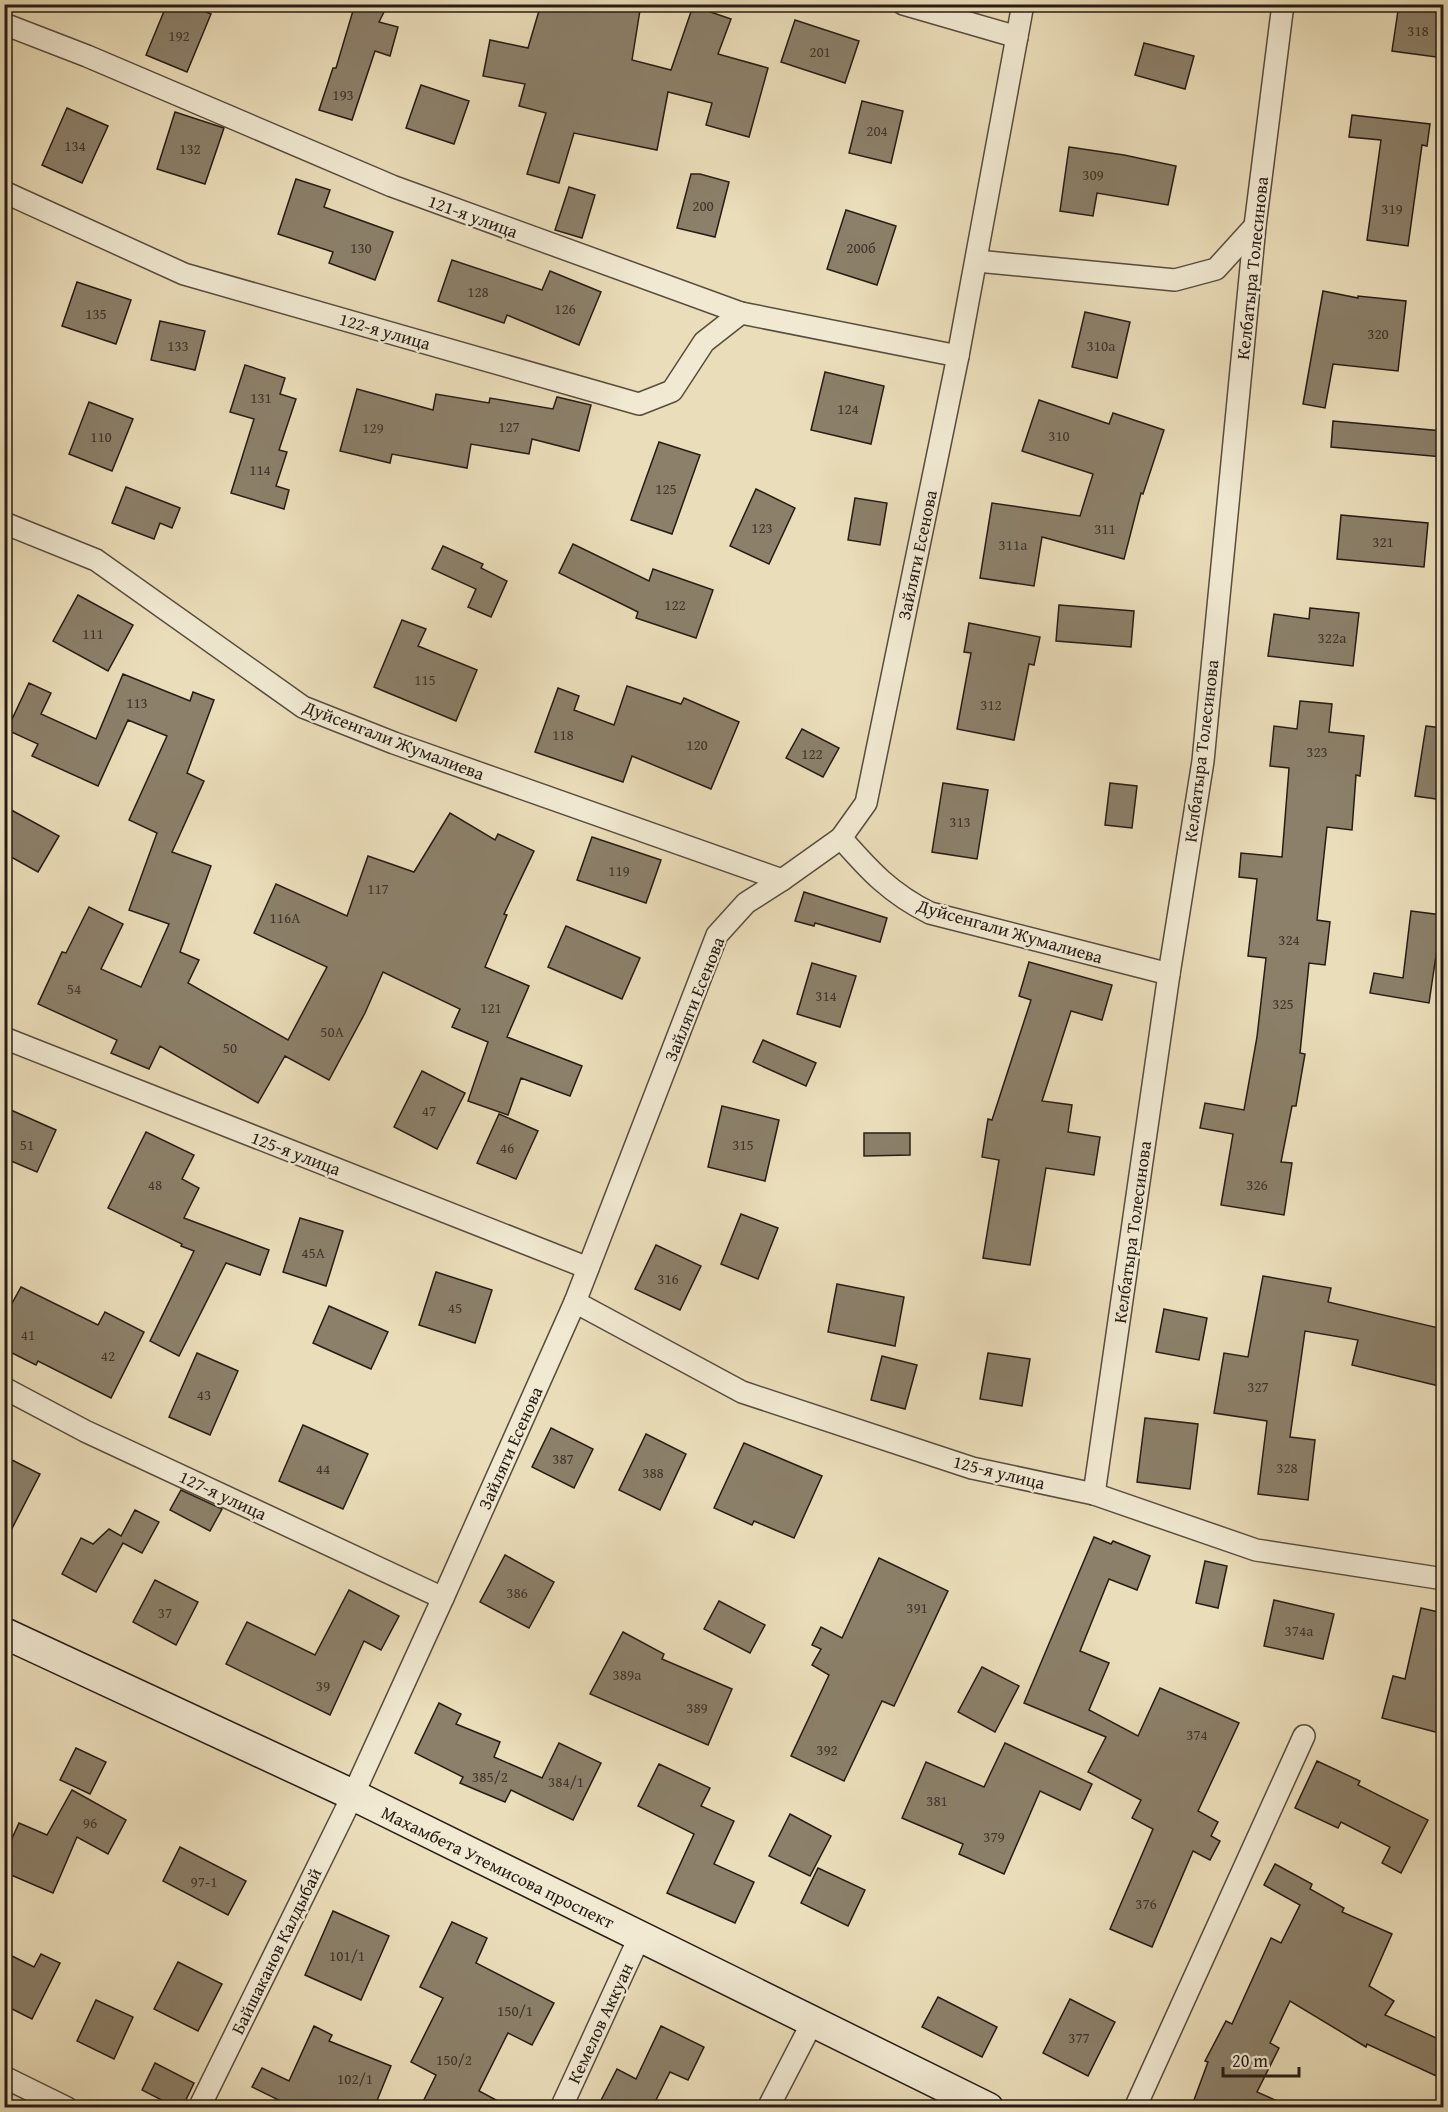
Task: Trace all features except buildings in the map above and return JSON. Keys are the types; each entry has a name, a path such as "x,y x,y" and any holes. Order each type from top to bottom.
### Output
{"street":[{"path":"903,4 1017,37"},
{"name":"Зайляги Есенова","path":"353,1795 574,1302 717,935 746,903 841,838 866,803 958,356 1023,4"},
{"name":"Келбатыра Толесинова","path":"1094,1494 1169,974 1203,761 1255,226 1283,4"},
{"name":"121-я улица","path":"4,24 87,56 392,186 741,313 958,356"},
{"name":"122-я улица","path":"4,192 184,274 639,404 672,391 704,342 741,313"},
{"path":"976,261 1175,280 1216,269 1255,226"},
{"name":"Дуйсенгали Жумалиева","path":"4,523 96,560 303,707 394,743 782,880"},
{"name":"Дуйсенгали Жумалиева","path":"841,838 876,877 908,902 930,912 1169,974"},
{"name":"125-я улица","path":"4,1038 588,1268"},
{"name":"125-я улица","path":"574,1302 742,1392 972,1467 1094,1494 1256,1550 1443,1579"},
{"name":"127-я улица","path":"4,1388 85,1431 443,1598"},
{"name":"Махамбета Утемисова проспект","path":"4,1633 353,1795 639,1938 813,2021 971,2104"},
{"path":"1135,2108 1304,1736"},
{"name":"Байшаканов Калдыбай","path":"199,2108 353,1795"},
{"name":"Кемелов Аккуан","path":"561,2108 639,1938"},
{"path":"768,2108 813,2021"},
{"path":"4,2077 67,2108"}]}
